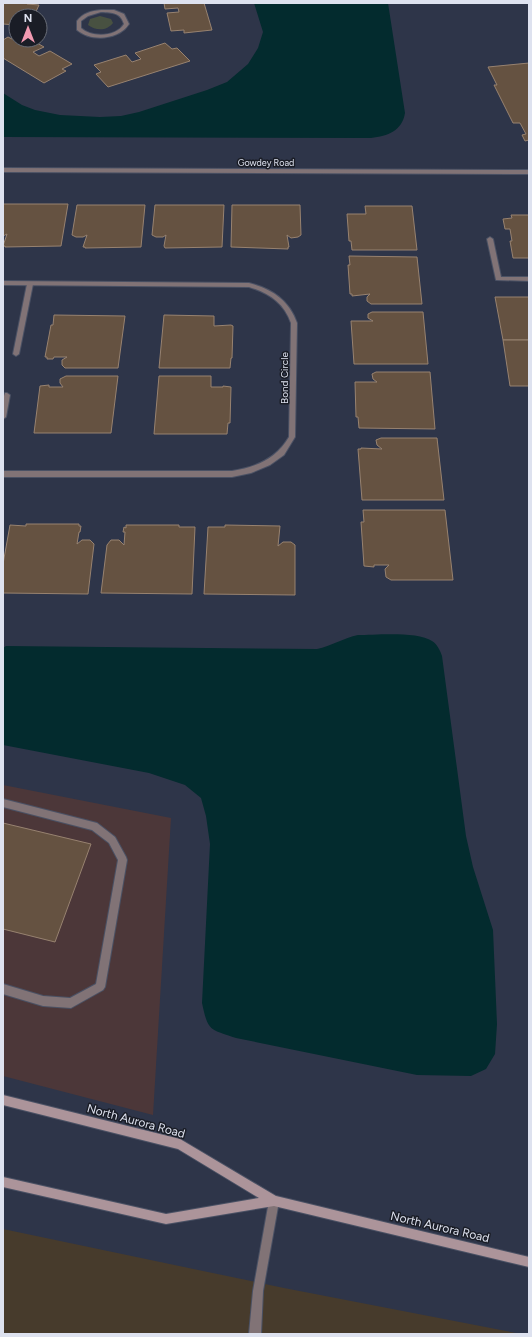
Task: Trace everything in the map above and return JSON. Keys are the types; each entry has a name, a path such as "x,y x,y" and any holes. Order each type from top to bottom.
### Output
{"main road":[{"name":"North Aurora Road","path":"3,1100 180,1144 274,1201 529,1262"},
{"name":"North Aurora Road","path":"3,1182 166,1219 274,1201"}],"street":[{"path":"110,9 126,19 127,23 121,31 115,34 100,36 85,33 78,26 79,22 87,15 93,12 110,9"},
{"name":"Gowdey Road","path":"3,170 529,172"},
{"path":"490,239 498,279 529,279"},
{"name":"Bond Circle","path":"3,283 233,284 260,288 270,292 284,303 292,316 294,324 292,437 288,445 268,464 251,471 232,474 3,474"},
{"path":"16,354 30,284"},
{"path":"3,417 7,395"},
{"path":"3,803 94,826 112,840 123,860 100,987 71,1003 43,1001 3,989"},
{"path":"255,1334 258,1291 274,1201"}],"shaded area":[{"path":"254,3 388,3 405,113 401,124 393,132 383,136 371,138 3,137 3,93 22,105 35,110 60,115 100,117 121,116 139,112 227,82 248,64 258,48 263,32"},
{"path":"100,16 111,19 113,23 111,26 105,29 98,29 88,25 90,19"},
{"path":"385,634 425,638 435,644 442,656 466,836 473,867 493,930 497,1024 495,1054 486,1069 471,1076 417,1075 236,1038 220,1033 211,1028 206,1019 202,1003 210,844 206,816 201,798 185,785 149,773 3,745 3,648 6,646 317,649 358,635"},
{"path":"3,785 171,818 153,1115 3,1076"},
{"path":"3,1229 284,1288 521,1334 3,1334"}],"building":[{"path":"3,3 27,3 39,5 38,8 8,8 8,24 3,24"},
{"path":"164,3 204,3 212,30 184,33 184,30 171,31 167,13 179,12 178,8 165,9"},
{"path":"8,37 8,48 42,48 33,52 39,56 50,51 72,64 62,69 66,71 44,83 3,58 3,40"},
{"path":"165,43 172,49 177,48 190,61 108,87 96,74 101,72 94,65 126,55 132,62 141,59 135,53"},
{"path":"529,63 529,140 525,141 522,135 526,134 520,123 513,123 494,85 497,85 488,67"},
{"path":"3,204 68,204 61,246 3,246 7,234 3,236"},
{"path":"77,205 145,205 141,247 83,247 87,235 83,237 76,237 72,235"},
{"path":"155,205 224,205 222,247 165,248 166,235 163,237 156,237 152,235"},
{"path":"232,205 300,205 301,235 291,238 287,235 288,249 231,247"},
{"path":"365,206 412,206 417,250 352,250 351,241 349,241 347,214 366,214"},
{"path":"511,215 529,215 529,258 513,258 510,241 512,241 510,229 505,229 503,219 512,218"},
{"path":"349,256 417,257 422,304 371,304 367,301 367,297 370,294 352,296 352,294 350,294 348,265 350,265"},
{"path":"495,297 529,297 529,340 503,340"},
{"path":"372,312 423,312 428,364 354,364 351,321 373,321 368,318 368,314"},
{"path":"54,315 125,316 118,368 65,368 62,365 62,360 67,357 54,357 53,359 47,359 47,357 45,357"},
{"path":"164,315 214,316 214,326 233,326 232,358 230,368 159,368"},
{"path":"503,340 529,340 529,386 510,386"},
{"path":"376,372 430,372 435,429 359,428 358,417 356,417 355,382 377,382 373,379 372,374"},
{"path":"66,376 118,376 111,433 34,433 40,386 49,385 49,387 63,387 60,383 60,379"},
{"path":"159,376 211,376 211,387 231,387 230,423 228,423 227,434 154,434"},
{"path":"381,438 437,438 444,500 362,500 358,449 382,449 377,445 376,440"},
{"path":"363,510 445,510 453,580 391,580 386,577 385,569 389,565 374,565 374,567 364,566 361,522 364,522"},
{"path":"26,524 79,524 79,526 81,526 77,544 82,540 90,540 94,544 88,594 3,593 3,564 10,525 26,526"},
{"path":"126,525 179,525 179,527 195,527 192,594 101,593 107,545 111,540 119,540 124,545 125,532 123,532"},
{"path":"225,525 280,526 278,546 283,542 291,542 295,545 295,595 204,594 208,527 225,527"},
{"path":"3,823 91,844 55,942 3,929"}]}
